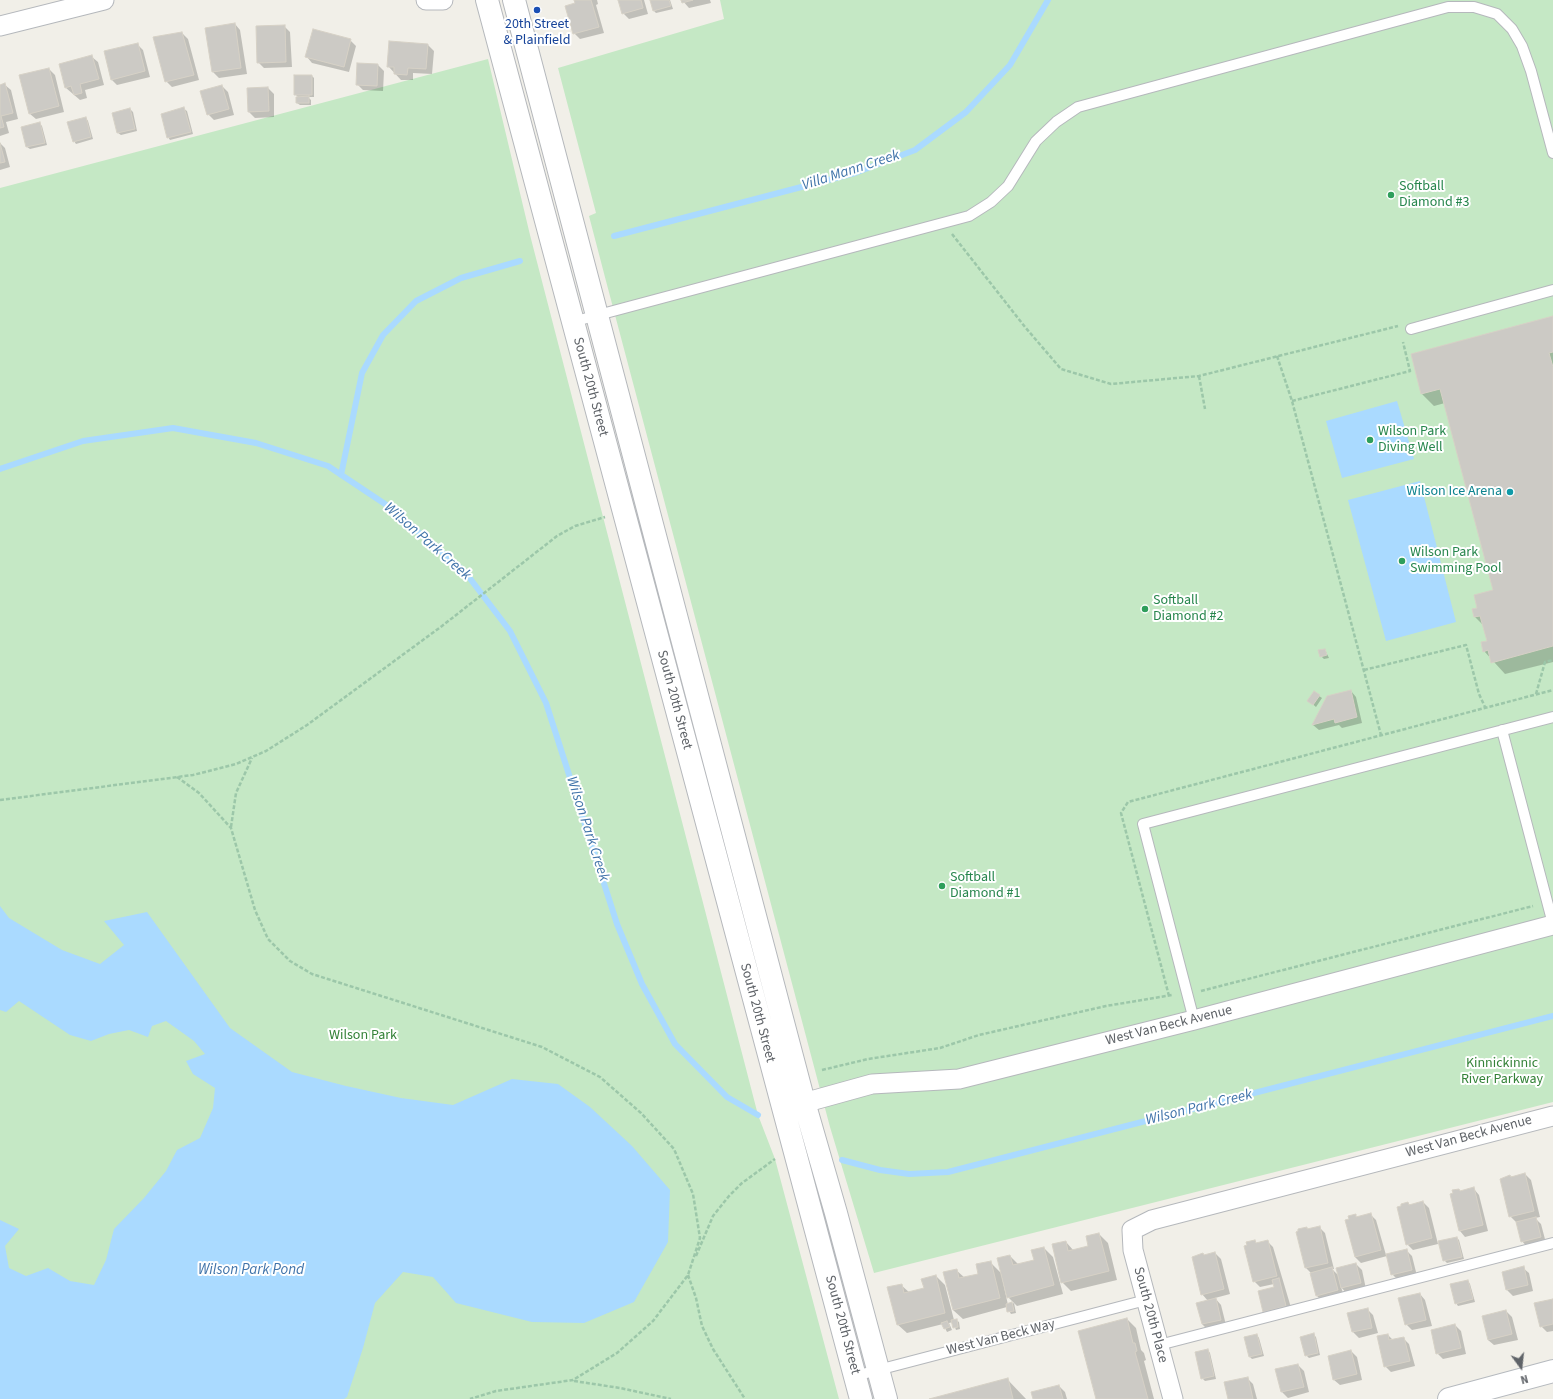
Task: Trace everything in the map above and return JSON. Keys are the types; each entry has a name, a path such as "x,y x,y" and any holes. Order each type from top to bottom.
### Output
{"street":[{"path":"0,26 104,0"},
{"path":"426,0 444,0"},
{"name":"South 20th Street","path":"487,0 861,1399"},
{"name":"South 20th Street","path":"514,0 807,1111 886,1399"},
{"name":"West Van Beck Avenue","path":"785,1118 807,1111 872,1084 959,1079 1194,1020 1553,925"},
{"name":"West Van Beck Avenue","path":"1132,1230 1152,1220 1553,1116"},
{"name":"South 20th Place","path":"1132,1230 1134,1250 1146,1300 1173,1399"},
{"path":"1449,1399 1553,1371"}],"lane":[{"path":"572,322 970,216 991,202 1008,186 1036,141 1056,122 1078,107 1448,7 1474,7 1497,14 1512,29 1522,46 1531,71 1553,153"},
{"path":"1411,329 1553,290"},
{"path":"625,517 649,511"},
{"path":"1194,1020 1143,824 1553,716"},
{"path":"1502,730 1553,925"},
{"path":"1159,1345 1553,1243"},
{"name":"West Van Beck Way","path":"855,1376 1146,1300"}],"path":[{"path":"944,223 1025,327 1061,369 1111,384 1199,376 1399,326 1411,329"},
{"path":"1399,326 1401,333"},
{"path":"1292,401 1410,371 1403,341"},
{"path":"1278,356 1292,401 1381,735"},
{"path":"1199,376 1205,409"},
{"path":"0,800 177,777 236,764 252,758 266,751 307,724 442,626 557,536 575,526 601,518 625,517"},
{"path":"1364,670 1466,645 1479,694 1485,707"},
{"path":"1536,694 1545,662 1553,660"},
{"path":"252,758 236,793 231,828 256,910 268,939 290,961 312,974 542,1047 600,1077 640,1113 674,1149 693,1194 700,1238 688,1275 696,1298 702,1326 713,1349 745,1399"},
{"path":"177,777 199,793 231,828"},
{"path":"573,1380 617,1353 653,1321 688,1275 713,1216 742,1183 775,1159"},
{"path":"470,1399 496,1391 573,1380 671,1399"}],"green space":[{"name":"Kinnickinnic River Parkway","path":"720,0 1553,0 1553,1102 874,1273 830,1127 606,281 589,216 596,213 558,68 724,19"},
{"name":"Wilson Park","path":"488,59 530,235 758,1115 775,1159 839,1399 0,1399 0,188"}],"water":[{"name":"Wilson Park Diving Well","path":"1397,401 1414,459 1342,478 1326,421"},
{"name":"Wilson Park Swimming Pool","path":"1420,481 1456,622 1386,641 1348,500"},
{"name":"Wilson Park Pond","path":"0,906 9,918 62,950 100,964 124,945 104,921 147,912 230,1028 292,1072 401,1098 453,1105 512,1079 558,1084 590,1107 632,1146 670,1190 668,1242 634,1302 584,1323 532,1322 456,1303 433,1277 403,1272 375,1303 363,1348 347,1397 344,1399 0,1399 0,1220 19,1229 5,1246 9,1268 26,1276 48,1268 70,1281 94,1285 106,1260 114,1229 144,1198 166,1171 177,1150 200,1138 213,1108 215,1088 193,1074 186,1061 205,1054 194,1041 166,1021 152,1026 148,1037 129,1030 109,1034 91,1041 70,1035 19,1001 6,1012 0,1010"}],"building":[{"path":"574,0 591,0 599,27 573,34 565,6 575,3"},
{"path":"618,0 641,0 643,8 622,14"},
{"path":"650,0 669,0 671,6 653,11"},
{"path":"681,0 693,0 682,3"},
{"path":"235,23 241,68 212,72 205,28"},
{"path":"285,25 286,62 257,63 256,26"},
{"path":"313,29 351,39 344,67 305,57"},
{"path":"182,32 194,75 165,82 153,37"},
{"path":"389,41 428,44 426,69 408,68 407,75 394,74 394,67 387,67"},
{"path":"138,43 145,71 111,80 104,51"},
{"path":"92,55 99,79 80,84 82,93 74,95 71,86 65,88 59,64"},
{"path":"357,63 378,64 377,86 356,85"},
{"path":"49,68 59,106 29,114 19,75"},
{"path":"294,75 312,75 312,95 294,95"},
{"path":"5,83 13,113 1,116 4,127 0,128 0,85"},
{"path":"222,85 229,109 207,115 200,91"},
{"path":"268,87 269,111 248,112 247,88"},
{"path":"309,96 309,103 296,103 296,97"},
{"path":"184,107 191,132 167,138 161,114"},
{"path":"130,108 135,129 117,133 112,113"},
{"path":"86,117 91,137 73,142 67,122"},
{"path":"40,122 45,143 26,147 21,127"},
{"path":"0,143 5,162 0,163"},
{"name":"Wilson Ice Arena","path":"1553,316 1553,352 1549,353 1553,367 1553,646 1491,663 1488,650 1483,652 1481,642 1487,641 1480,616 1474,617 1472,609 1477,608 1474,595 1493,590 1440,389 1421,394 1411,354"},
{"path":"1325,649 1327,655 1320,657 1318,650"},
{"path":"1351,690 1357,717 1335,723 1334,719 1312,725 1327,696"},
{"path":"1314,691 1320,695 1313,705 1307,701"},
{"path":"1525,1173 1534,1211 1509,1217 1500,1179 1510,1175 1511,1177"},
{"path":"1474,1187 1483,1225 1459,1231 1450,1194 1453,1193 1452,1190 1459,1189 1460,1191"},
{"path":"1423,1201 1432,1238 1406,1245 1397,1207 1408,1202 1409,1205"},
{"path":"1371,1213 1381,1250 1355,1257 1345,1220 1349,1219 1348,1216 1356,1214 1356,1217"},
{"path":"1536,1217 1541,1237 1521,1242 1516,1222"},
{"path":"1320,1226 1328,1263 1305,1268 1296,1232 1298,1229 1307,1227 1307,1229"},
{"path":"1099,1233 1109,1271 1061,1283 1052,1244 1066,1241 1068,1251 1088,1246 1086,1236"},
{"path":"1457,1237 1462,1257 1443,1261 1438,1241"},
{"path":"1255,1240 1256,1243 1268,1240 1277,1276 1253,1282 1244,1246 1247,1245 1246,1242"},
{"path":"1044,1247 1054,1285 1007,1298 997,1258 1010,1255 1013,1265 1034,1260 1031,1250"},
{"path":"1407,1249 1412,1270 1391,1275 1386,1254"},
{"path":"1215,1252 1224,1289 1201,1295 1192,1257 1203,1253 1204,1255"},
{"path":"991,1261 1000,1298 953,1310 943,1272 957,1269 959,1278 978,1274 976,1264"},
{"path":"1356,1263 1361,1283 1341,1288 1336,1268"},
{"path":"1524,1266 1528,1285 1506,1290 1502,1272"},
{"path":"1332,1267 1338,1290 1316,1296 1310,1273"},
{"path":"936,1275 945,1313 897,1325 887,1287 902,1284 904,1293 924,1288 921,1279"},
{"path":"1279,1278 1286,1306 1263,1312 1258,1291 1274,1287 1272,1280"},
{"path":"1468,1280 1473,1299 1455,1304 1450,1284"},
{"path":"1420,1293 1426,1320 1405,1325 1398,1298"},
{"path":"1216,1298 1221,1320 1202,1324 1196,1303"},
{"path":"1553,1299 1553,1324 1540,1327 1534,1303"},
{"path":"1012,1302 1014,1311 1007,1312 1006,1304"},
{"path":"1368,1308 1372,1328 1352,1332 1347,1313"},
{"path":"1506,1310 1512,1334 1488,1340 1482,1316"},
{"path":"1127,1318 1133,1343 1135,1343 1137,1351 1135,1352 1148,1399 1096,1399 1078,1331"},
{"path":"957,1319 958,1327 953,1328 951,1320"},
{"path":"947,1321 950,1327 944,1329 941,1323"},
{"path":"1455,1324 1461,1348 1436,1354 1431,1330"},
{"path":"1314,1333 1318,1353 1305,1356 1300,1337"},
{"path":"1257,1334 1262,1354 1249,1357 1244,1337"},
{"path":"1388,1334 1389,1340 1404,1337 1410,1361 1384,1367 1377,1336"},
{"path":"1208,1349 1214,1376 1201,1379 1195,1352"},
{"path":"1351,1350 1357,1374 1333,1380 1328,1356"},
{"path":"1298,1364 1304,1387 1281,1392 1275,1369"},
{"path":"1248,1377 1253,1399 1228,1399 1224,1382"},
{"path":"1008,1378 1013,1399 929,1399"},
{"path":"1059,1385 1063,1399 1033,1399 1031,1392"}],"waterway":[{"name":"Villa Mann Creek","path":"614,236 855,173 915,150 966,112 1010,65 1048,0"},
{"path":"341,475 362,373 383,335 416,301 461,278 520,261"},
{"name":"Wilson Park Creek","path":"0,469 83,441 173,428 256,443 328,466 388,506 465,572 510,631 546,703 617,924 642,984 675,1044 727,1097 758,1115"},
{"name":"Wilson Park Creek","path":"842,1160 880,1170 909,1174 948,1172 1553,1016"}],"place":[{"name":"20th Street & Plainfield","path":"537,10"},
{"name":"Softball Diamond #3","path":"1391,195"},
{"name":"Wilson Park Diving Well","path":"1370,440"},
{"name":"Wilson Ice Arena","path":"1510,492"},
{"name":"Wilson Park Swimming Pool","path":"1402,561"},
{"name":"Softball Diamond #2","path":"1145,609"},
{"name":"Softball Diamond #1","path":"942,886"}]}
